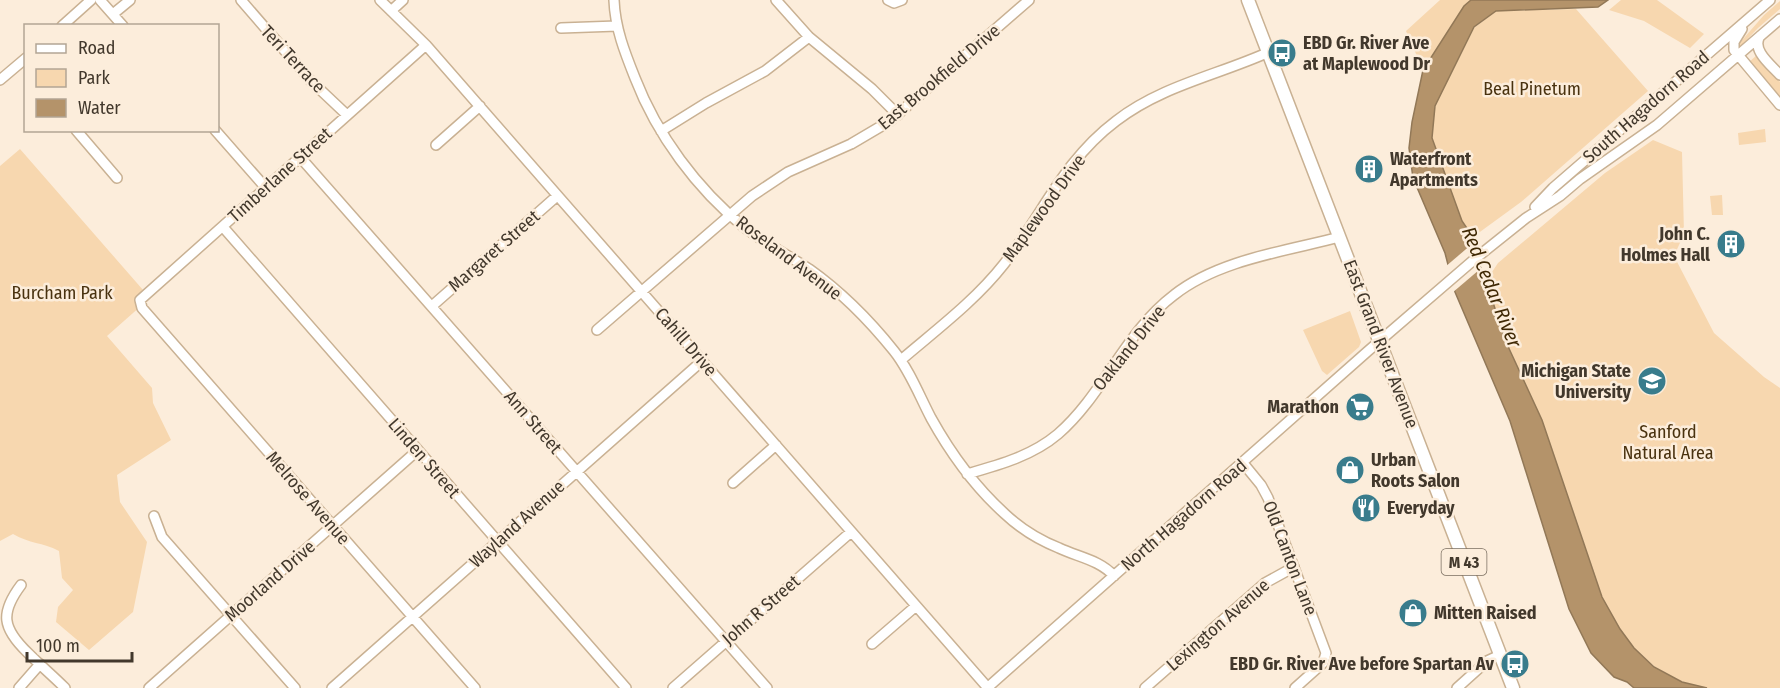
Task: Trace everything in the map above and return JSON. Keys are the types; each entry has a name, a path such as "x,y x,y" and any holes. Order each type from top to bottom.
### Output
{"main road":[{"name":"East Grand River Avenue","path":"1248,0 1513,688"}],"street":[{"path":"64,24 91,0"},
{"path":"100,0 121,24"},
{"path":"113,14 130,0"},
{"name":"Teri Terrace","path":"241,0 311,81 347,115"},
{"name":"Cahill Drive","path":"380,0 426,45 480,106 987,688"},
{"path":"391,11 403,0"},
{"name":"Roseland Avenue","path":"614,0 617,26 638,87 661,131 703,187 730,214 767,243 826,282 859,314 901,360 945,441 967,474 1004,513 1030,534 1060,549 1096,562 1107,568 1114,576"},
{"path":"776,0 809,37 873,89 898,115"},
{"path":"888,0 894,3 902,0"},
{"name":"East Brookfield Drive","path":"597,330 761,189 779,177 861,140 898,115 1029,0"},
{"name":"South Hagadorn Road","path":"1526,218 1553,188 1770,0"},
{"path":"1750,17 1734,42 1734,50 1780,105"},
{"name":"South Hagadorn Road","path":"1379,341 1526,218 1657,125 1780,19"},
{"path":"561,28 617,26"},
{"path":"1760,36 1757,41 1758,49 1780,75"},
{"path":"661,131 765,71 809,37"},
{"name":"Timberlane Street","path":"142,308 140,300 144,295 426,45"},
{"name":"Maplewood Drive","path":"901,360 992,278 1063,174 1116,121 1156,97 1269,52"},
{"path":"0,80 22,61"},
{"path":"436,146 480,106"},
{"path":"78,132 117,178"},
{"path":"217,132 265,187"},
{"name":"Ann Street","path":"300,157 766,688"},
{"name":"Margaret Street","path":"432,306 558,196"},
{"name":"Linden Street","path":"222,227 626,688"},
{"name":"Oakland Drive","path":"967,474 1019,458 1057,435 1075,417 1142,326 1162,305 1187,285 1208,274 1239,263 1340,237"},
{"name":"Melrose Avenue","path":"142,308 474,688"},
{"name":"North Hagadorn Road","path":"987,688 1379,341"},
{"name":"Wayland Avenue","path":"332,688 702,361"},
{"path":"733,483 776,446"},
{"name":"Moorland Drive","path":"149,688 418,450"},
{"name":"Old Canton Lane","path":"1243,463 1261,485 1268,498 1324,645 1323,663 1295,688"},
{"path":"154,516 162,537 295,688"},
{"name":"John R Street","path":"673,688 850,531"},
{"name":"Lexington Avenue","path":"1145,688 1265,583 1294,567"},
{"path":"21,585 5,602 3,622 9,635 65,688"},
{"path":"872,644 916,606"},
{"path":"1458,688 1487,661 1500,655"},
{"path":"19,688 39,664"}],"green space":[{"path":"1440,0 1471,0 1464,6 1423,70 1406,31"},
{"path":"1621,0 1657,0 1704,34 1690,48 1644,21 1609,10"},
{"path":"1780,1 1780,9 1738,49 1737,46 1764,15"},
{"name":"Beal Pinetum","path":"1576,9 1648,91 1521,202 1473,237 1462,222 1432,138 1435,106 1474,28 1496,11"},
{"path":"1757,55 1780,82 1780,99 1748,63"},
{"path":"1765,129 1766,142 1739,145 1738,133"},
{"name":"Sanford Natural Area","path":"1653,140 1682,152 1684,234 1674,256 1714,333 1780,388 1780,688 1707,688 1682,682 1655,667 1634,648 1620,629 1602,597 1542,420 1506,342 1486,281 1498,263 1605,173"},
{"name":"Burcham Park","path":"20,149 150,298 107,336 152,388 153,403 171,440 117,475 120,502 147,542 133,612 89,650 56,622 58,607 73,590 62,578 59,551 13,534 0,541 0,166"},
{"path":"1722,195 1723,215 1712,215 1710,196"},
{"path":"1350,311 1361,342 1359,347 1327,375 1322,371 1303,330"}],"water":[{"name":"Red Cedar River","path":"1471,0 1608,0 1598,7 1496,11 1474,27 1435,106 1432,138 1462,221 1473,237 1471,243 1506,342 1542,420 1602,597 1634,648 1654,667 1682,682 1707,688 1634,688 1627,682 1614,677 1591,653 1569,609 1510,421 1455,292 1445,253 1413,178 1409,148 1423,70 1464,6"}],"pier":[{"path":"1472,244 1479,270 1452,293 1445,267"}],"place":[{"name":"EBD Gr. River Ave at Maplewood Dr","path":"1282,53"},
{"name":"Waterfront Apartments","path":"1369,169"},
{"name":"John C. Holmes Hall","path":"1731,244"},
{"name":"Michigan State University","path":"1652,381"},
{"name":"Marathon","path":"1360,407"},
{"name":"Urban Roots Salon","path":"1350,470"},
{"name":"Everyday","path":"1366,508"},
{"name":"Mitten Raised","path":"1413,613"},
{"name":"EBD Gr. River Ave before Spartan Av","path":"1515,664"}]}
